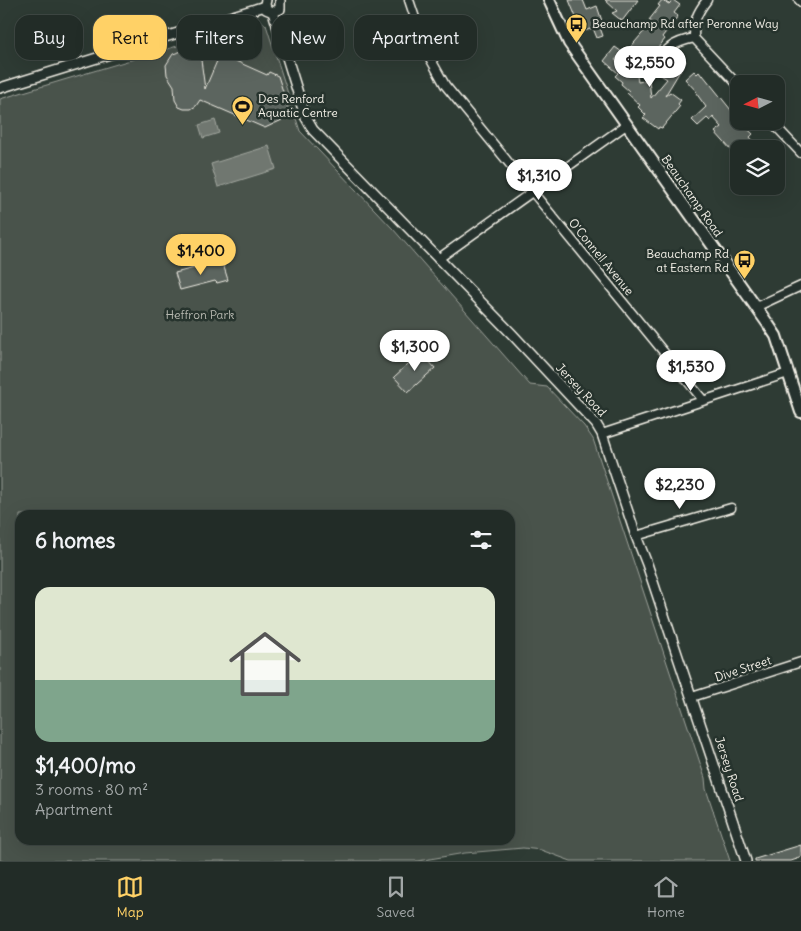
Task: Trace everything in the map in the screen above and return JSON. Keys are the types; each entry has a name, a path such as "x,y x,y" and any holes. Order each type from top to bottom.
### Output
{"main road":[{"name":"Beauchamp Road","path":"549,0 569,43 776,336 801,412"}],"street":[{"path":"0,88 265,3 268,11 273,12 280,8 282,0"},
{"name":"O'Connell Avenue","path":"409,0 426,51 440,77 703,400"},
{"path":"707,0 699,9 694,21 694,38 730,76"},
{"name":"Jersey Road","path":"273,12 305,116 309,123 346,165 438,258 596,424 602,434 746,861"},
{"path":"652,68 670,46 683,40 694,38"},
{"path":"438,258 626,125"},
{"path":"779,130 801,153"},
{"path":"756,307 801,286"},
{"path":"602,434 788,373"},
{"path":"636,536 731,508"},
{"name":"Dive Street","path":"692,697 801,662"}],"green space":[{"name":"Heffron Park","path":"262,22 266,25 272,44 272,60 277,60 300,131 393,229 530,385 547,387 584,426 593,439 705,778 706,789 730,861 571,861 541,850 523,848 465,853 418,861 0,861 0,99 130,60 167,60 167,49 177,46 177,60 262,60"}],"shaded area":[{"path":"215,120 219,133 203,138 199,125"},
{"path":"269,146 276,169 218,187 211,164"}],"building":[{"path":"569,0 583,0 587,10 597,6 602,21 598,22 603,36 597,38 593,28 582,32"},
{"path":"605,0 638,0 622,21 612,13 617,11"},
{"path":"662,0 669,4 673,0 680,5 674,13 678,16 662,37 665,39 650,58 643,52 640,57 629,49 652,22 649,20 660,6 658,5"},
{"path":"615,47 622,52 615,60 622,66 635,64 638,82 649,80 651,98 667,79 656,72 669,56 673,53 686,61 665,96 670,92 681,100 678,104 680,106 662,128 659,127 658,129 643,118 646,115 638,107 640,105 627,93 629,91 615,76 618,73 604,61"},
{"path":"177,53 177,60 201,60 205,89 217,60 233,60 267,75 269,72 278,76 288,107 282,120 265,128 200,100 191,109 179,107 175,100 174,86 167,75 166,65 173,54"},
{"path":"694,71 697,74 699,72 703,75 730,109 730,130 749,130 753,134 750,137 752,140 730,140 730,149 715,132 722,127 713,117 710,121 707,118 698,126 692,120 706,107 697,92 685,79"},
{"path":"213,263 213,266 223,264 228,280 217,283 215,281 180,290 175,273"},
{"path":"421,352 435,368 408,392 394,377"},
{"path":"801,845 801,856 797,859 791,861 755,861 755,859"}],"place":[{"name":"Beauchamp Rd after Peronne Way","path":"576,43"},
{"name":"Des Renford Aquatic Centre","path":"242,125"},
{"name":"Beauchamp Rd at Eastern Rd","path":"745,280"}]}
